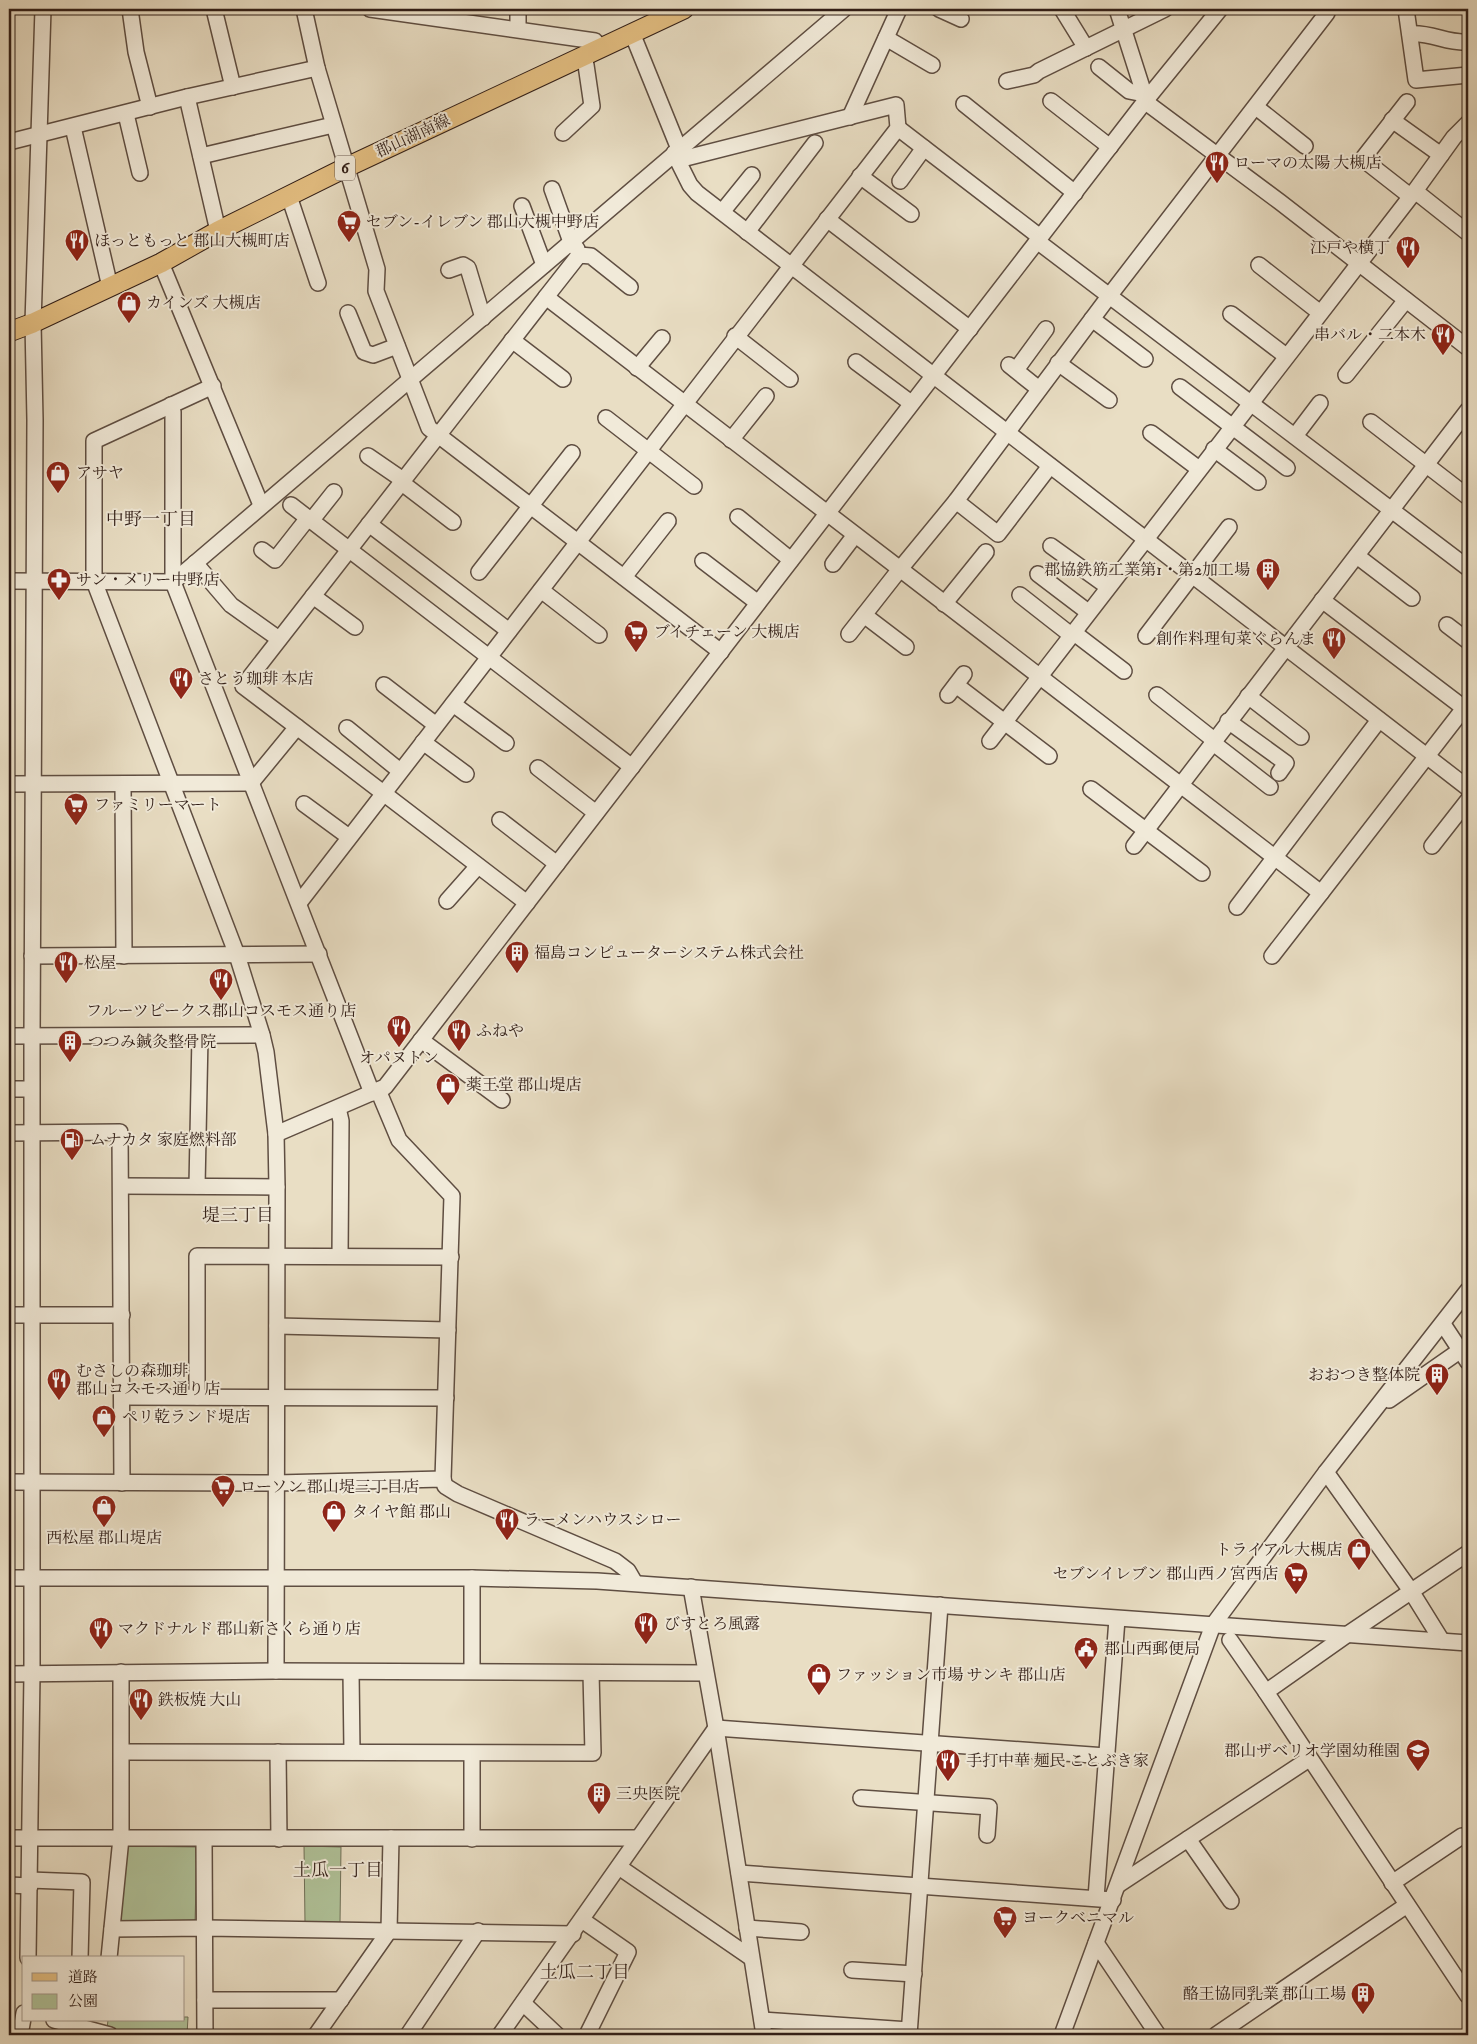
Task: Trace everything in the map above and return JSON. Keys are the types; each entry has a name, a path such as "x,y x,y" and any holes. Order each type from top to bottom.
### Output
{"main road":[{"name":"郡山湖南線","path":"9,332 33,323 160,263 218,231 345,168 681,10"}],"street":[{"path":"28,1956 32,1674 30,1578 33,1314 33,323 43,9"},
{"path":"130,9 136,52 150,107"},
{"path":"214,9 232,87"},
{"path":"304,9 317,68 345,168 377,269 376,290 427,425 721,652"},
{"path":"370,9 459,15 518,29 595,41 600,48"},
{"path":"518,9 518,29"},
{"path":"9,581 173,582 544,265 575,249 677,154 844,9"},
{"path":"850,117 899,9"},
{"path":"939,9 961,19"},
{"path":"1062,9 1086,48"},
{"path":"1117,9 1145,97 1151,106 1358,262 1468,348"},
{"path":"1007,82 1034,75 1165,9"},
{"path":"276,1134 385,1087 1110,147 1145,97 1220,9"},
{"path":"1406,9 1415,77 1418,82 1468,75"},
{"path":"849,634 956,501 1058,363 1327,13"},
{"path":"632,33 677,154 690,184 697,193 1468,788"},
{"path":"1410,34 1430,34 1457,42 1468,42"},
{"path":"886,38 932,65"},
{"path":"563,133 592,106 583,56"},
{"path":"1098,67 1132,92 1145,97"},
{"path":"9,142 126,114 187,97 317,68"},
{"path":"187,97 218,231"},
{"path":"1051,101 1110,147"},
{"path":"1406,102 1364,157 1364,160 1468,233"},
{"path":"964,104 1075,192"},
{"path":"299,903 735,336 898,128 896,105 850,117 677,154"},
{"path":"1256,107 1305,146"},
{"path":"126,114 140,173"},
{"path":"1392,120 1441,155"},
{"path":"990,741 1319,312 1413,193 1454,137 1468,123"},
{"path":"201,156 333,125"},
{"path":"72,127 110,286"},
{"path":"898,128 1110,295 1468,568"},
{"path":"748,232 815,143"},
{"path":"900,181 924,148"},
{"path":"722,212 752,174"},
{"path":"860,176 911,214"},
{"path":"552,189 575,249 591,256 630,287"},
{"path":"289,196 318,283"},
{"path":"522,206 544,265"},
{"path":"827,218 970,329"},
{"path":"527,903 242,686 546,298 575,249"},
{"path":"160,263 213,386 261,505"},
{"path":"449,270 463,265 468,268 483,318"},
{"path":"1259,265 1319,312"},
{"path":"546,298 1321,893"},
{"path":"1346,375 1406,300"},
{"path":"348,313 364,352 373,356 397,346"},
{"path":"1231,314 1286,356"},
{"path":"1092,319 1145,359"},
{"path":"1039,389 1012,367 1046,329"},
{"path":"735,336 790,379"},
{"path":"637,368 662,338"},
{"path":"512,340 563,379"},
{"path":"856,362 911,403"},
{"path":"1058,363 1108,400"},
{"path":"213,386 94,441 94,581 174,785 237,955 266,1052 276,1134 277,1187 276,1672"},
{"path":"1180,387 1286,468"},
{"path":"731,440 766,396"},
{"path":"1295,436 1320,403"},
{"path":"171,405 173,412 173,582 375,1092 399,1140 452,1196 444,1479 446,1486 458,1494 615,1561 628,1570 636,1583"},
{"path":"606,418 694,486"},
{"path":"1134,846 1285,647 1427,465 1466,419"},
{"path":"1371,422 1468,497"},
{"path":"1151,433 1199,469"},
{"path":"1214,450 1258,482"},
{"path":"479,572 572,453"},
{"path":"368,456 403,480 406,486 453,522"},
{"path":"956,501 998,534 1050,466"},
{"path":"262,550 276,560 334,492"},
{"path":"291,505 488,659 632,767"},
{"path":"738,517 791,560"},
{"path":"624,578 668,521"},
{"path":"370,524 509,631"},
{"path":"1146,636 1229,527"},
{"path":"832,564 855,535"},
{"path":"1051,546 1108,587"},
{"path":"944,604 986,552"},
{"path":"1357,556 1412,598"},
{"path":"703,560 758,603"},
{"path":"195,562 231,605 279,639"},
{"path":"1038,574 1088,612"},
{"path":"541,590 599,635"},
{"path":"1020,595 1124,671"},
{"path":"313,596 355,627"},
{"path":"1272,956 1466,710 1322,600"},
{"path":"864,615 906,647"},
{"path":"1447,624 1468,642"},
{"path":"956,684 1049,756"},
{"path":"384,685 436,725"},
{"path":"1156,695 1270,786"},
{"path":"1248,696 1301,737"},
{"path":"453,704 506,743"},
{"path":"1237,907 1379,720"},
{"path":"1228,721 1286,763 1279,773"},
{"path":"9,784 174,785 251,783 297,727"},
{"path":"347,728 400,770"},
{"path":"423,742 466,774"},
{"path":"538,768 596,813"},
{"path":"123,784 124,956"},
{"path":"1091,789 1202,873"},
{"path":"1432,846 1468,800"},
{"path":"304,804 349,837"},
{"path":"500,820 557,864"},
{"path":"447,901 478,866"},
{"path":"32,956 319,954"},
{"path":"9,1036 262,1035"},
{"path":"197,1186 200,1036"},
{"path":"421,1040 502,1100"},
{"path":"9,1082 24,1086 9,1089"},
{"path":"338,1108 341,1121 340,1256"},
{"path":"9,1132 120,1132 122,1186 122,1483"},
{"path":"122,1186 277,1187"},
{"path":"197,1397 197,1256 451,1257"},
{"path":"1062,2035 1213,1625 1326,1472 1468,1290"},
{"path":"9,1314 122,1316"},
{"path":"1377,1408 1466,1353 1443,1324"},
{"path":"277,1326 448,1330"},
{"path":"122,1397 446,1398"},
{"path":"1326,1472 1411,1591 1442,1641"},
{"path":"9,1482 276,1483 444,1479"},
{"path":"1266,1692 1468,1553"},
{"path":"9,1578 472,1578 636,1583 1468,1643"},
{"path":"472,1578 472,1671"},
{"path":"691,1587 716,1728 750,1956 763,2028 909,2033 940,1605"},
{"path":"1096,1898 1117,1619"},
{"path":"1230,1640 1468,1996"},
{"path":"9,1674 472,1671 705,1673"},
{"path":"109,1956 121,1838 121,1672"},
{"path":"352,1672 352,1752"},
{"path":"122,1752 352,1752 472,1755 593,1753 592,1673"},
{"path":"716,1728 1106,1756"},
{"path":"500,2035 573,1934 716,1728"},
{"path":"278,1752 279,1839"},
{"path":"472,1755 472,1839"},
{"path":"1118,1885 1309,1759"},
{"path":"861,1798 989,1807 988,1835"},
{"path":"1392,1883 1462,1836"},
{"path":"9,1838 638,1838"},
{"path":"316,2035 389,1931 391,1838"},
{"path":"1188,1838 1231,1901"},
{"path":"204,1839 206,2035"},
{"path":"619,1867 750,1956"},
{"path":"739,1874 1112,1900"},
{"path":"9,1885 82,1882 80,1956"},
{"path":"1216,2035 1407,1905"},
{"path":"582,1920 628,1952 587,2035"},
{"path":"112,1929 205,1928 573,1934"},
{"path":"747,1928 801,1932"},
{"path":"408,2035 478,1932"},
{"path":"1096,1943 1158,2035"},
{"path":"852,1970 914,1974"},
{"path":"205,2000 341,2000"},
{"path":"523,2003 557,2035"},
{"path":"20,2035 22,2022"},
{"path":"65,2022 105,2029"}],"green space":[{"path":"126,1846 197,1847 195,1923 120,1923"},
{"path":"304,1846 341,1847 340,1923 305,1923"},
{"path":"185,2017 188,2017 187,2035 122,2035 110,2033 107,2029 108,2022 185,2022"}],"place":[{"name":"ローマの太陽 大槻店","path":"1217,184"},
{"name":"セブン-イレブン 郡山大槻中野店","path":"349,243"},
{"name":"ほっともっと 郡山大槻町店","path":"77,262"},
{"name":"江戸や横丁","path":"1408,269"},
{"name":"カインズ 大槻店","path":"129,324"},
{"name":"串バル・二本木","path":"1443,356"},
{"name":"アサヤ","path":"58,494"},
{"name":"郡協鉄筋工業第1・第2加工場","path":"1268,591"},
{"name":"サン・メリー中野店","path":"59,601"},
{"name":"ブイチェーン 大槻店","path":"636,653"},
{"name":"創作料理旬菜ぐらんま","path":"1334,660"},
{"name":"さとう珈琲 本店","path":"181,700"},
{"name":"ファミリーマート","path":"76,826"},
{"name":"福島コンピューターシステム株式会社","path":"517,974"},
{"name":"松屋","path":"66,984"},
{"name":"フルーツピークス郡山コスモス通り店","path":"221,1001"},
{"name":"オパヌトン","path":"399,1048"},
{"name":"ふねや","path":"459,1052"},
{"name":"つつみ鍼灸整骨院","path":"70,1063"},
{"name":"薬王堂 郡山堤店","path":"448,1106"},
{"name":"ムナカタ 家庭燃料部","path":"72,1161"},
{"name":"おおつき整体院","path":"1437,1396"},
{"name":"むさしの森珈琲 郡山コスモス通り店","path":"59,1401"},
{"name":"ペリ乾ランド堤店","path":"104,1438"},
{"name":"ローソン 郡山堤三丁目店","path":"223,1508"},
{"name":"西松屋 郡山堤店","path":"104,1528"},
{"name":"タイヤ館 郡山","path":"334,1533"},
{"name":"ラーメンハウスシロー","path":"507,1541"},
{"name":"トライアル大槻店","path":"1359,1571"},
{"name":"セブンイレブン 郡山西ノ宮西店","path":"1296,1595"},
{"name":"びすとろ風露","path":"646,1645"},
{"name":"マクドナルド 郡山新さくら通り店","path":"101,1650"},
{"name":"郡山西郵便局","path":"1086,1670"},
{"name":"ファッション市場 サンキ 郡山店","path":"819,1696"},
{"name":"鉄板焼 大山","path":"141,1721"},
{"name":"郡山ザベリオ学園幼稚園","path":"1418,1772"},
{"name":"手打中華 麺民 ことぶき家","path":"948,1782"},
{"name":"三央医院","path":"599,1815"},
{"name":"ヨークベニマル","path":"1005,1939"},
{"name":"酪王協同乳業 郡山工場","path":"1363,2015"}],"district":[{"name":"中野一丁目","path":"151,519"},
{"name":"堤三丁目","path":"238,1215"},
{"name":"土瓜一丁目","path":"338,1870"},
{"name":"土瓜二丁目","path":"585,1972"}]}
